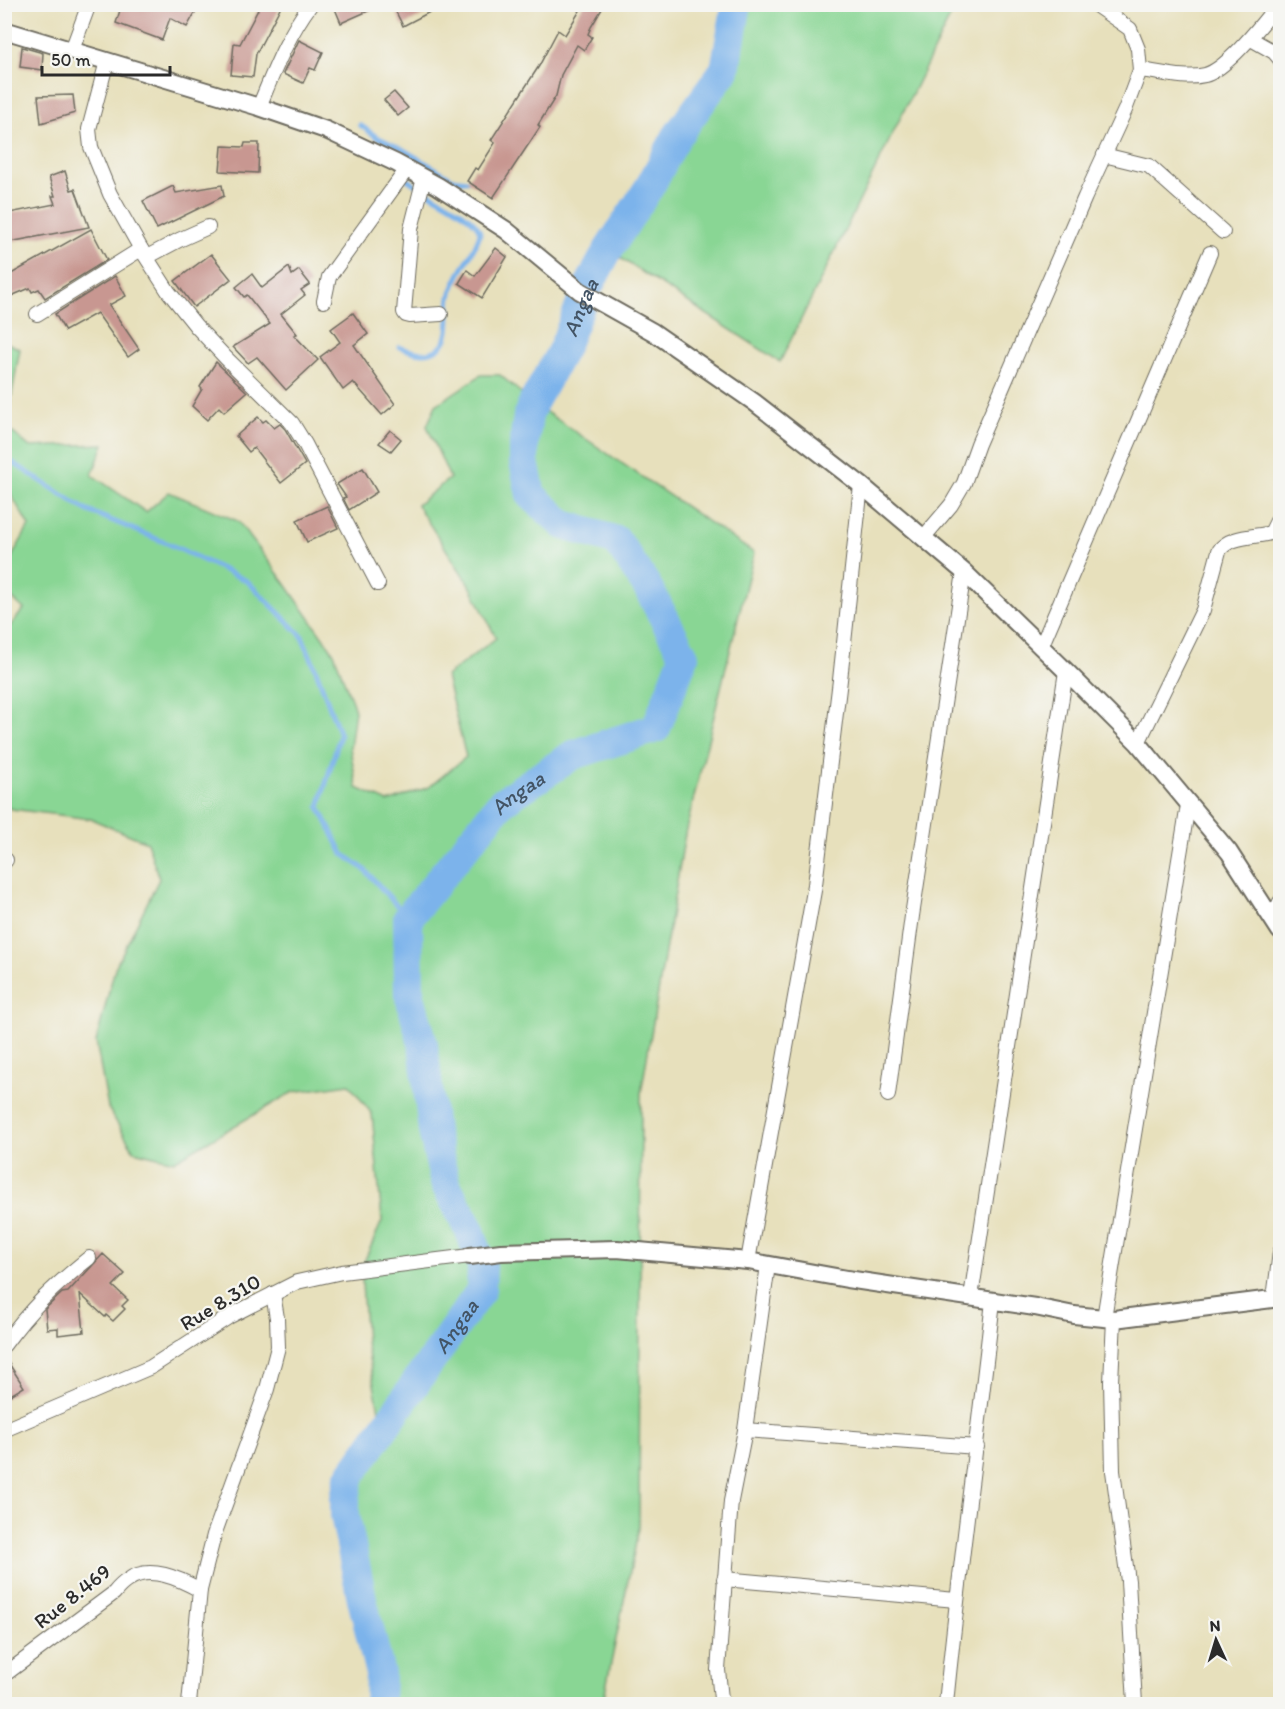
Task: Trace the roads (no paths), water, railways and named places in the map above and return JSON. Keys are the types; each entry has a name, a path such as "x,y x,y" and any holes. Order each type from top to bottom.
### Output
{"street":[{"path":"72,50 89,4"},
{"path":"259,107 295,25 311,4"},
{"path":"924,538 951,505 964,483 978,444 1134,89 1140,70 1138,49 1130,29 1094,4"},
{"path":"1140,70 1195,77 1214,72 1251,39 1278,4"},
{"path":"4,30 259,107 326,130 407,169 506,230 580,291 653,332 754,402 861,485 964,572 1066,671 1137,743 1229,852 1276,925"},
{"path":"1251,39 1274,52 1281,59"},
{"path":"107,61 89,129 91,147 110,194 168,291 226,358 292,423 306,444 378,584"},
{"path":"1104,155 1149,166 1223,232"},
{"path":"324,301 329,278 407,169"},
{"path":"424,178 411,229 404,312 405,315 410,316 441,314"},
{"path":"37,314 144,253 208,227"},
{"path":"1041,647 1210,253"},
{"path":"748,1261 815,885 861,485"},
{"path":"1137,743 1203,610 1222,545 1229,541 1271,533 1281,515"},
{"path":"888,1095 912,916 964,572"},
{"path":"972,1297 1066,671"},
{"path":"1135,1704 1128,1581 1113,1471 1109,1319 1162,958 1188,805"},
{"path":"1276,925 1281,902"},
{"path":"470,1256 501,1252 617,1249 748,1261 847,1280 1109,1319 1277,1298 1281,1252"},
{"name":"Rue 8.310","path":"4,1430 150,1367 230,1316 297,1282 342,1272 470,1256"},
{"path":"4,1345 40,1301 89,1258"},
{"path":"725,1704 721,1699 718,1670 731,1501 745,1430 768,1265"},
{"path":"189,1704 200,1590 214,1535 270,1379 278,1347 273,1294"},
{"path":"946,1704 956,1600 993,1301"},
{"path":"745,1430 976,1446"},
{"name":"Rue 8.469","path":"4,1675 114,1593 129,1578 149,1573 171,1576 200,1590"},
{"path":"724,1579 956,1600"}],"waterway":[{"name":"Angaa","path":"379,1704 380,1674 345,1515 345,1498 349,1478 481,1290 482,1266 470,1231 445,1183 433,1131 423,1044 409,993 408,918 502,802 573,755 656,728 684,656 647,586 617,541 564,525 531,495 524,462 524,443 528,416 533,403 563,349 587,289 608,250 650,186 677,136 725,69 737,4"},
{"path":"360,125 377,137 453,179 467,181"},
{"path":"404,177 420,188"},
{"path":"399,347 425,353 435,350 444,342 448,331 452,289 480,233 478,227 465,215 424,190"},
{"path":"4,457 86,510 169,544 247,581 302,636 340,735 319,807 343,854 364,869 408,918"}]}
